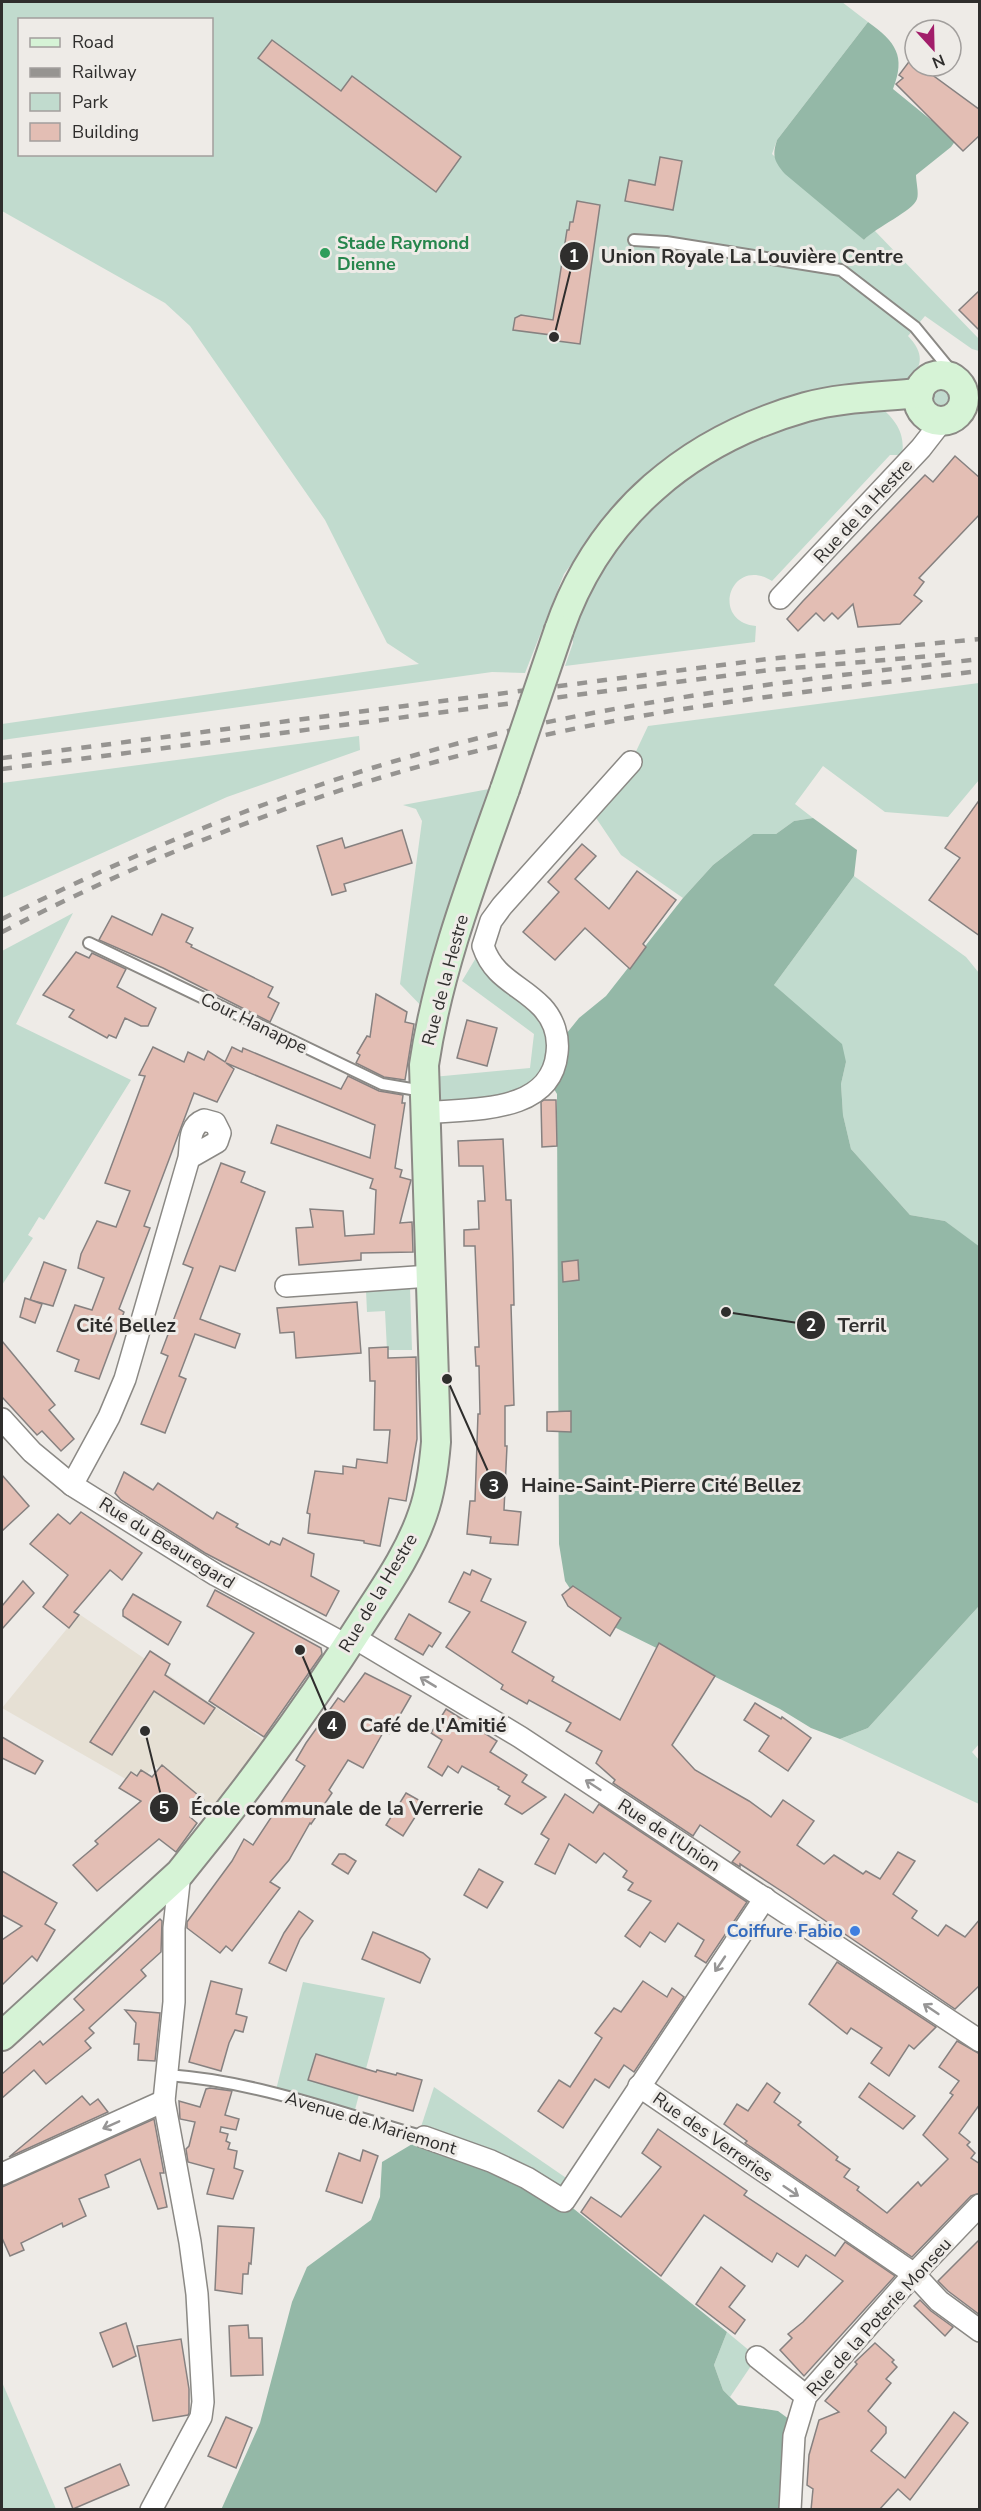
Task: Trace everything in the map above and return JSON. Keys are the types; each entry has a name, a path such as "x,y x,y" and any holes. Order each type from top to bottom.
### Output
{"street":[{"path":"942,421 934,420 921,409 919,393 921,387 931,378 962,383"},
{"name":"Rue de la Hestre","path":"780,598 921,448 942,421 951,419 959,412 963,404 962,383"},
{"name":"Rue de la Hestre","path":"2,2036 180,1873 276,1748 351,1642 407,1550 428,1497 436,1442 424,1102 424,1065 429,1027 461,914 570,597 610,533 634,505 685,461 719,441 764,421 807,406 842,400 919,393"},
{"path":"424,1102 518,1102 540,1089 548,1079 556,1062 558,1044 550,1018 542,1007 494,969 483,946 486,934 491,921 502,906 631,762"},
{"path":"72,1485 109,1418 125,1379 189,1158"},
{"path":"286,1286 430,1276"},
{"name":"Rue du Beauregard","path":"2,1419 32,1452 72,1485 216,1575 351,1642"},
{"name":"Rue de l'Union","path":"351,1642 520,1737 980,2041"},
{"path":"151,2510 201,2416 203,2402 197,2294 190,2242 164,2101 174,2002 174,1928 180,1873"},
{"name":"Rue des Verreries","path":"765,1898 639,2086 914,2274"},
{"name":"Avenue de Mariemont","path":"424,2138 491,2161 527,2178 564,2201 639,2086"},
{"path":"2,2174 164,2101"},
{"name":"Rue de la Poterie Monseu","path":"790,2510 794,2436 806,2396 914,2274 980,2205"},
{"path":"914,2274 939,2301 980,2331"},
{"path":"757,2356 806,2396"}],"lane":[{"path":"634,240 666,242 841,270 896,311 928,340 962,383"},
{"name":"Cour Hanappe","path":"89,943 424,1102"},
{"name":"Avenue de Mariemont","path":"168,2075 208,2078 230,2083 424,2138"}],"shaded area":[{"path":"79,1614 276,1748 224,1818 155,1766 136,1785 2,1708"}],"green space":[{"path":"2,2 842,2 868,22 777,140 772,154 864,240 874,230 979,339 979,351 972,349 925,316 908,336 917,347 920,357 918,366 906,382 877,404 889,415 900,432 902,455 890,455 772,581 758,575 746,576 737,582 731,592 730,603 733,613 742,622 756,626 755,642 565,666 573,643 570,597 587,543 564,574 525,673 492,672 2,740 2,724 419,664 387,643 325,520 190,326 165,303 2,211"},
{"path":"868,22 886,36 896,51 899,67 893,89 931,120 939,117 961,133 951,147 916,175 918,197 914,204 864,240 785,174 776,162 774,154 777,140"},
{"path":"942,385 951,388 954,397 951,406 942,409 933,406 930,397 933,388"},
{"path":"979,683 979,780 948,817 885,812 823,766 795,804 813,818 794,821 776,834 753,834 713,865 683,898 621,855 590,809 631,762 648,726"},
{"path":"359,736 360,750 227,797 2,898 2,783"},
{"path":"489,789 461,914 432,1017 400,984 422,821 416,809 403,805"},
{"path":"813,818 857,850 854,876 774,985 842,1044 846,1062 841,1084 843,1115 851,1149 910,1215 945,1221 980,1247 979,1606 868,1728 840,1739 811,1728 780,1709 614,1627 583,1608 565,1581 559,1544 557,1094 548,1079 558,1044 579,1018 606,996 683,898 713,865 753,834 776,834 794,821"},
{"path":"854,876 966,957 979,973 979,1247 945,1221 910,1215 851,1149 843,1115 841,1084 846,1062 774,985"},
{"path":"73,913 16,1024 131,1080 44,1220 39,1217 28,1235 33,1238 2,1285 2,951"},
{"path":"483,946 556,1031 540,1089 424,1113 422,1078 530,1068 534,1034 462,981"},
{"path":"410,1287 412,1350 387,1350 385,1311 367,1312 366,1290"},
{"path":"979,1606 979,1744 972,1752 979,1760 979,1804 840,1739 868,1728"},
{"path":"303,1982 385,1998 353,2117 275,2094"},
{"path":"434,2087 575,2184 564,2201 418,2136"},
{"path":"424,2137 564,2201 727,2332 714,2365 723,2390 738,2405 778,2411 797,2425 790,2509 221,2510 260,2423 292,2302 307,2267 371,2220 380,2197 382,2162"},
{"path":"727,2332 757,2357 730,2397 723,2390 714,2365"},
{"path":"2,2382 56,2509 2,2509"}],"building":[{"path":"272,40 341,91 352,76 461,157 436,192 258,58"},
{"path":"903,78 936,78 980,110 980,135 963,151 896,84"},
{"path":"660,157 682,161 673,210 625,201 629,180 655,185"},
{"path":"577,201 600,205 580,344 550,340 551,335 513,330 515,318 521,315 553,320 567,230 569,230 570,222 573,222"},
{"path":"980,290 980,331 959,310"},
{"path":"955,456 980,478 980,514 919,578 924,582 914,595 922,601 900,624 858,627 853,604 838,619 832,613 824,621 816,613 798,631 787,619 803,601 925,475 933,482"},
{"path":"980,799 980,936 929,900 960,858 945,848"},
{"path":"402,830 412,863 344,884 346,891 332,895 317,846 342,838 345,848"},
{"path":"582,844 596,856 575,879 609,909 637,871 676,900 643,944 646,947 630,969 585,928 555,960 523,932 559,892 548,882"},
{"path":"162,914 193,928 186,942 192,945 191,947 273,987 268,997 279,1003 270,1022 163,968 99,940 112,916 152,935"},
{"path":"76,952 89,958 92,953 126,969 117,987 156,1008 148,1026 141,1026 125,1018 116,1038 109,1035 107,1038 69,1017 74,1010 43,995"},
{"path":"376,994 407,1012 405,1022 414,1024 405,1080 384,1077 356,1063 360,1055 357,1053 367,1036 370,1037"},
{"path":"467,1020 497,1028 487,1066 457,1058"},
{"path":"153,1047 184,1062 188,1052 204,1060 208,1051 225,1062 232,1047 242,1052 243,1048 341,1089 348,1076 379,1091 403,1095 402,1103 405,1103 395,1168 402,1170 400,1177 411,1180 400,1223 412,1222 413,1252 361,1253 361,1260 299,1265 296,1228 313,1227 310,1209 343,1211 345,1236 374,1234 376,1190 370,1188 373,1179 271,1143 277,1125 370,1158 375,1125 226,1063 234,1069 217,1102 194,1093 144,1226 150,1228 119,1309 124,1312 99,1379 75,1371 79,1360 57,1351 75,1305 92,1310 104,1278 78,1268 81,1254 97,1221 116,1227 130,1191 105,1183 145,1076 139,1075"},
{"path":"556,1100 557,1146 542,1147 541,1102"},
{"path":"503,1139 506,1200 511,1200 514,1305 511,1305 514,1405 505,1406 505,1446 507,1446 504,1510 521,1512 518,1545 490,1543 491,1537 467,1534 470,1501 475,1501 478,1414 480,1414 479,1366 476,1366 475,1347 479,1347 475,1246 464,1246 464,1230 479,1229 478,1201 485,1201 483,1166 459,1166 458,1141"},
{"path":"221,1163 245,1172 241,1182 265,1192 235,1271 220,1266 200,1319 240,1334 235,1348 195,1334 179,1376 186,1379 165,1433 141,1424 168,1356 161,1353 193,1268 183,1264"},
{"path":"578,1260 579,1280 563,1282 562,1262"},
{"path":"44,1262 66,1270 53,1306 30,1300"},
{"path":"25,1298 42,1304 35,1323 20,1317"},
{"path":"357,1302 361,1353 296,1358 294,1332 280,1333 277,1308"},
{"path":"2,1341 55,1405 49,1410 74,1439 61,1451 42,1431 37,1435 2,1397"},
{"path":"388,1347 388,1358 416,1357 417,1439 406,1501 389,1498 380,1546 364,1543 364,1541 308,1533 310,1514 307,1513 315,1471 343,1474 343,1466 356,1468 357,1459 387,1463 390,1430 374,1430 375,1381 370,1381 369,1348"},
{"path":"571,1411 571,1432 547,1431 547,1412"},
{"path":"124,1472 153,1490 158,1483 213,1519 217,1512 238,1524 236,1527 269,1545 271,1541 280,1545 283,1538 314,1554 311,1576 339,1591 326,1616 205,1553 121,1500 115,1493"},
{"path":"2,1475 29,1506 2,1531"},
{"path":"81,1512 142,1553 122,1580 110,1570 74,1612 79,1615 69,1628 43,1607 68,1575 30,1544 58,1514 70,1524"},
{"path":"472,1570 491,1579 481,1601 526,1622 512,1652 554,1677 552,1681 620,1720 659,1643 715,1676 672,1745 695,1770 749,1801 771,1817 783,1800 814,1821 797,1845 824,1864 834,1855 863,1874 866,1871 880,1879 898,1852 915,1861 893,1894 917,1911 912,1918 938,1936 946,1925 965,1937 980,1919 980,1985 955,2009 789,1896 740,1864 740,1867 732,1862 740,1852 700,1825 693,1836 613,1783 615,1780 596,1763 602,1751 566,1731 571,1723 529,1700 527,1704 501,1689 503,1685 446,1647 470,1612 449,1602 464,1572 470,1575"},
{"path":"23,1581 34,1593 2,1629 2,1606"},
{"path":"573,1586 621,1618 610,1636 568,1606 562,1595"},
{"path":"215,1590 321,1648 322,1654 264,1737 209,1701 254,1633 207,1606"},
{"path":"133,1594 181,1622 168,1645 123,1616 123,1610"},
{"path":"409,1614 441,1633 432,1647 429,1645 423,1655 395,1639"},
{"path":"150,1651 170,1664 165,1675 215,1708 204,1724 154,1691 112,1755 90,1742"},
{"path":"365,1673 411,1696 389,1734 384,1731 363,1768 348,1760 329,1790 332,1793 310,1823 289,1860 270,1882 280,1888 232,1951 226,1946 220,1953 187,1928 187,1922 232,1861 244,1839 253,1845 305,1766 296,1760 306,1743 338,1698 344,1702"},
{"path":"755,1703 781,1719 782,1717 811,1738 788,1771 759,1751 769,1736 744,1720"},
{"path":"446,1709 497,1741 490,1752 527,1775 522,1782 546,1797 522,1814 505,1804 510,1796 498,1789 499,1787 462,1766 458,1773 448,1766 442,1776 428,1767 442,1740 431,1733"},
{"path":"2,1737 43,1761 35,1774 2,1758"},
{"path":"162,1765 204,1800 190,1817 197,1823 176,1852 159,1839 97,1891 73,1865 98,1844 95,1841 141,1801 119,1788 131,1772 137,1776 141,1770 152,1777"},
{"path":"406,1793 424,1803 403,1836 386,1825"},
{"path":"565,1794 593,1813 599,1804 747,1902 706,1963 695,1956 704,1940 678,1923 665,1942 650,1932 640,1947 625,1936 651,1901 628,1890 633,1883 623,1877 627,1871 604,1853 596,1863 569,1844 555,1874 535,1864 549,1839 541,1834"},
{"path":"339,1854 345,1854 356,1861 348,1874 332,1864"},
{"path":"479,1869 503,1882 487,1908 464,1895"},
{"path":"2,1871 57,1903 45,1924 55,1930 37,1961 32,1956 2,1985 2,1940 22,1926 2,1915"},
{"path":"299,1911 313,1921 300,1939 286,1971 269,1963 284,1933"},
{"path":"160,1919 162,1921 161,1952 141,1970 146,1976 89,2028 94,2033 85,2041 91,2048 46,2084 34,2070 2,2098 2,2074 40,2041 43,2045 84,2010 74,1999"},
{"path":"373,1932 423,1953 430,1959 420,1983 362,1959"},
{"path":"837,1962 936,2027 914,2049 909,2045 889,2076 871,2063 882,2048 851,2028 847,2034 809,2004"},
{"path":"211,1981 242,1989 236,2014 247,2017 243,2032 235,2030 221,2071 189,2062"},
{"path":"643,1981 667,1997 672,1988 684,1997 634,2072 624,2065 609,2088 595,2079 563,2128 538,2111 559,2080 570,2087 602,2038 595,2033 614,2008 621,2012"},
{"path":"125,2010 160,2013 155,2061 138,2060 139,2044 134,2044 136,2023"},
{"path":"957,2041 980,2054 980,2104 959,2133 970,2142 967,2145 975,2153 971,2158 980,2164 980,2193 971,2196 912,2257 745,2143 747,2141 724,2124 737,2104 748,2111 767,2083 780,2093 774,2102 801,2122 798,2125 838,2157 836,2160 850,2169 844,2177 859,2187 857,2190 887,2213 918,2182 921,2186 948,2159 923,2135 953,2095 950,2093 959,2081 939,2067"},
{"path":"316,2054 376,2072 377,2070 396,2075 397,2073 422,2080 413,2111 308,2080"},
{"path":"869,2083 915,2116 903,2129 859,2097"},
{"path":"206,2089 232,2091 225,2115 239,2119 236,2130 221,2127 220,2132 228,2134 226,2141 230,2143 228,2149 237,2151 234,2168 243,2171 233,2199 207,2194 214,2169 188,2162 186,2149 189,2146 195,2122 180,2119 179,2101 200,2107"},
{"path":"82,2096 90,2105 98,2099 108,2112 9,2157"},
{"path":"154,2119 164,2173 160,2173 167,2207 158,2209 140,2159 105,2175 109,2187 79,2199 86,2216 63,2227 62,2223 21,2243 24,2250 10,2256 2,2238 2,2187"},
{"path":"658,2129 747,2191 744,2195 835,2256 845,2242 895,2276 804,2376 780,2350 792,2338 788,2334 843,2281 806,2255 798,2267 777,2253 772,2262 704,2215 661,2276 581,2212 591,2197 621,2217 661,2167 642,2153"},
{"path":"363,2150 378,2156 362,2203 326,2191 339,2153 360,2161"},
{"path":"218,2226 254,2228 251,2264 249,2263 248,2274 243,2274 242,2294 215,2290"},
{"path":"980,2239 980,2315 938,2281"},
{"path":"721,2267 745,2286 729,2307 745,2320 735,2334 696,2304"},
{"path":"920,2300 953,2327 945,2336 914,2306"},
{"path":"126,2323 136,2356 113,2367 100,2333"},
{"path":"248,2325 249,2338 262,2338 263,2375 231,2376 229,2326"},
{"path":"181,2339 189,2389 189,2413 153,2421 137,2346"},
{"path":"875,2343 894,2360 892,2362 897,2367 886,2379 891,2383 868,2411 886,2427 886,2433 871,2451 905,2478 954,2412 968,2423 910,2500 898,2489 879,2510 811,2510 813,2489 807,2485 809,2455 819,2420 839,2412 825,2401 857,2364 855,2362"},
{"path":"226,2417 252,2428 236,2468 208,2456"},
{"path":"120,2464 129,2485 73,2509 65,2488"}],"railway":[{"path":"2,758 768,659 980,639"},
{"path":"2,769 770,670 954,654"},
{"path":"2,919 196,831 328,782 465,742 534,725 700,695 980,659"},
{"path":"2,932 136,868 204,840 273,813 414,768 611,721 769,697 980,671"}],"place":[{"name":"Stade Raymond Dienne","path":"325,253"},
{"name":"Union Royale La Louvière Centre","path":"554,337"},
{"name":"Terril","path":"726,1312"},
{"name":"Haine-Saint-Pierre Cité Bellez","path":"447,1379"},
{"name":"Café de l'Amitié","path":"300,1650"},
{"name":"École communale de la Verrerie","path":"145,1731"},
{"name":"Coiffure Fabio","path":"855,1931"}],"district":[{"name":"Cité Bellez","path":"126,1325"}]}
